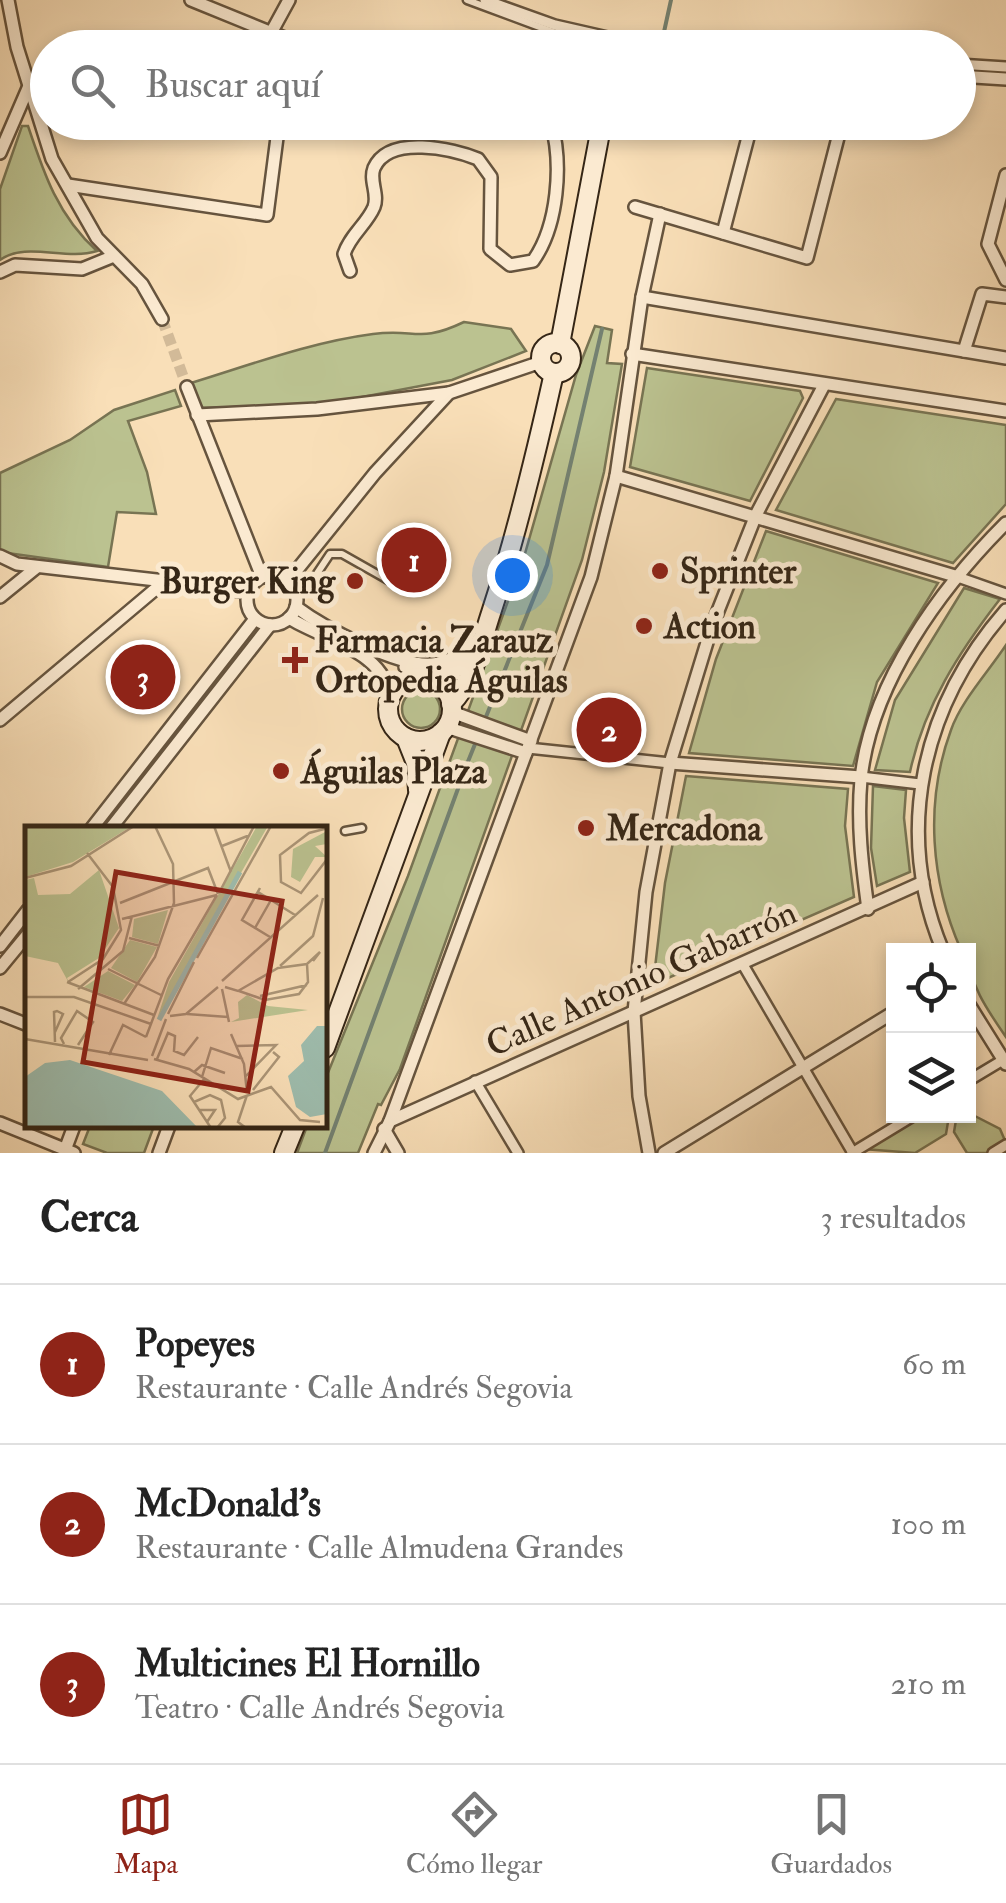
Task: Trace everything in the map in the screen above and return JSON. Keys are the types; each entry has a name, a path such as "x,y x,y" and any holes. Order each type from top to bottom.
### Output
{"main road":[{"path":"328,1040 448,719 462,694 518,534 548,368 566,370 571,360 560,344 599,140"},
{"path":"417,805 416,763 406,738 390,720 389,700 402,682 430,679 460,665 496,597"},
{"path":"430,679 445,690 448,719"},
{"path":"406,738 422,741 448,719"},
{"path":"284,1153 294,1128"}],"street":[{"path":"0,153 30,86 8,0"},
{"path":"191,0 264,30"},
{"path":"273,30 289,0"},
{"path":"485,0 577,30"},
{"path":"976,65 1006,67"},
{"path":"976,77 1006,79"},
{"path":"46,140 52,158 97,238 142,284 162,319"},
{"path":"68,185 267,216 277,140"},
{"path":"350,271 344,254 375,204 373,172 377,163 399,150 414,148 466,154 487,168 492,186 490,249 510,265 533,261 547,232 556,185 556,140"},
{"path":"722,233 747,140"},
{"path":"635,207 808,258 838,140"},
{"path":"1006,175 988,244 1006,280"},
{"path":"374,1153 590,577 616,476 632,354 660,214"},
{"path":"0,272 15,265 82,269 114,256"},
{"path":"964,352 982,294 1006,297"},
{"path":"642,297 1006,358"},
{"path":"632,354 1006,412"},
{"path":"197,415 317,409 449,394 548,368"},
{"path":"649,1153 639,1096 634,1012 646,892 670,764 712,626 756,516 824,385"},
{"path":"187,388 262,577"},
{"path":"288,581 375,473 449,394"},
{"path":"616,476 1006,594"},
{"path":"868,909 859,847 861,777 885,695 955,576 1006,523"},
{"path":"0,556 37,567 248,592"},
{"path":"0,597 37,567"},
{"path":"270,625 255,618 247,605 248,592 262,577 275,575 288,581 296,593 293,613"},
{"path":"0,720 165,582"},
{"path":"941,943 923,882 917,817 920,784 942,710 1006,610"},
{"path":"113,826 270,625 293,613"},
{"path":"293,613 381,651 430,679"},
{"path":"293,613 372,662 389,686 389,700"},
{"path":"94,826 255,618"},
{"path":"381,651 429,664 468,650"},
{"path":"448,719 528,748 920,784"},
{"name":"Calle Antonio Gabarrón","path":"387,1125 475,1081 923,882"},
{"path":"0,946 25,914"},
{"path":"0,968 25,938"},
{"path":"742,963 853,1153 901,1123"},
{"path":"0,1014 25,1025"},
{"path":"976,1016 1005,1062 976,1077"},
{"path":"664,1153 886,1017"},
{"path":"475,1081 518,1153"},
{"path":"0,1123 70,1151"},
{"path":"387,1125 398,1153"},
{"path":"159,1153 169,1128"},
{"path":"993,1153 1006,1145"}],"lane":[{"path":"467,0 548,30"},
{"path":"319,592 312,581 330,554 342,554 395,584"},
{"path":"345,831 362,828"}],"green space":[{"path":"22,126 28,126 30,140 62,209 97,251 22,252 0,260 0,189"},
{"path":"464,322 511,329 526,351 452,380 306,405 199,408 191,383 327,342 387,333 426,334"},
{"path":"595,326 612,330 607,363 622,364 604,472 582,560 400,1069 381,1105 378,1104 358,1153 297,1153 306,1128 328,1128 328,1073 408,876 524,557 576,375"},
{"path":"647,368 800,391 803,398 750,501 630,467"},
{"path":"175,390 181,406 128,421 147,472 156,514 117,512 108,567 0,552 0,473 70,440 114,410"},
{"path":"836,399 1006,425 1006,504 953,563 776,510"},
{"path":"766,531 938,583 877,682 853,766 689,753 716,659"},
{"path":"964,588 1000,599 934,702 910,772 875,770 895,700"},
{"path":"1006,645 1006,1037 976,986 976,943 958,943 938,870 934,814 937,786 951,730 968,697"},
{"path":"421,690 434,696 440,709 434,722 421,728 408,722 402,709 408,696"},
{"path":"686,776 848,789 845,826 854,897 659,982 654,976 665,883"},
{"path":"873,786 906,790 904,818 910,872 877,886 871,848"},
{"path":"976,1117 1000,1129 1006,1143 988,1153 967,1153 954,1132 956,1123 976,1123"},
{"path":"906,1123 948,1123 946,1134 915,1153 863,1149"},
{"path":"89,1128 153,1128 144,1153 107,1153 83,1144"}],"waterway":[{"path":"664,30 671,0"},
{"path":"325,1153 467,764 547,565 602,329"}],"tunnel":[{"path":"162,319 187,387"}],"place":[{"name":"Popeyes","path":"414,560"},
{"name":"Sprinter","path":"660,571"},
{"name":"Burger King","path":"355,581"},
{"name":"Action","path":"644,626"},
{"name":"Farmacia Zarauz Ortopedia Águilas","path":"295,660"},
{"name":"Multicines El Hornillo","path":"143,677"},
{"name":"McDonald's","path":"609,730"},
{"name":"Águilas Plaza","path":"281,771"},
{"name":"Mercadona","path":"586,828"}]}
